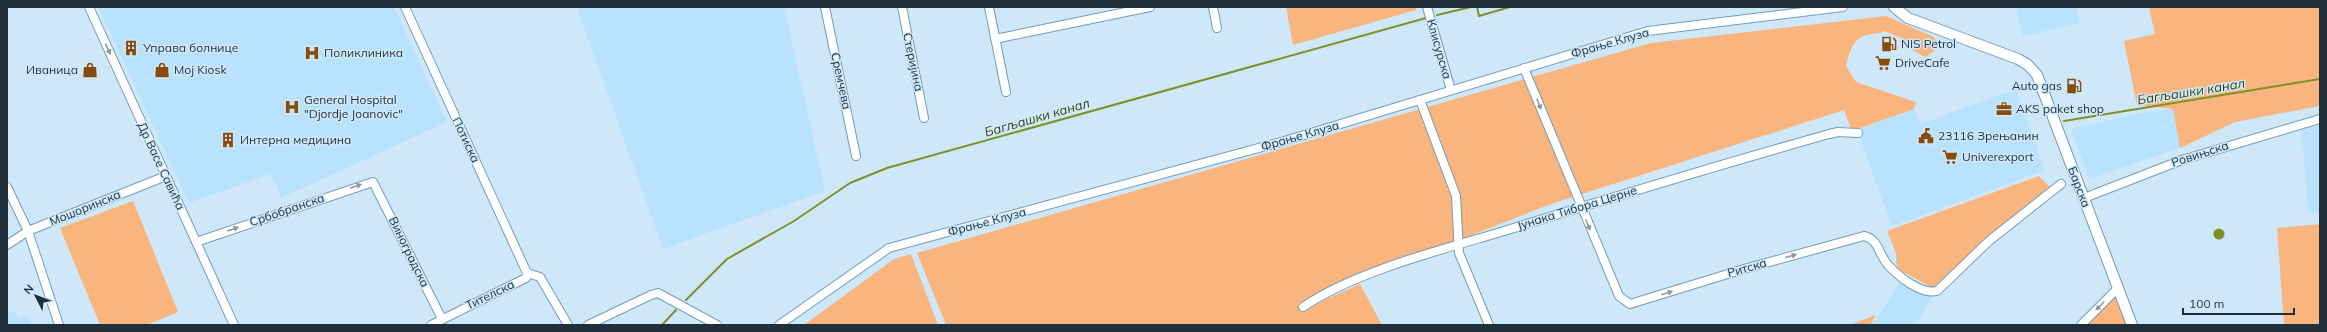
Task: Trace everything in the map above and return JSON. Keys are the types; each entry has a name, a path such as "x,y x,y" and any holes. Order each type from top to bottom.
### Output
{"street":[{"name":"Др Васе Савића","path":"89,7 234,325"},
{"name":"Потиска","path":"405,7 527,273"},
{"name":"Сремчева","path":"825,7 856,156"},
{"name":"Стеријина","path":"902,7 924,118"},
{"path":"988,7 1006,92"},
{"path":"995,39 1150,7"},
{"path":"1213,7 1217,28"},
{"name":"Клисурска","path":"1427,7 1451,90"},
{"name":"Фрање Клуза","path":"779,325 889,248 1274,144 1648,31 1843,7"},
{"name":"Барска","path":"1894,7 1908,18 2015,58 2028,65 2038,78 2132,325"},
{"name":"Ритска","path":"1524,68 1619,296 1630,304 1744,268 1864,236 1870,238 1876,244 1888,265 1896,273 1919,288 1931,293 1940,289 1989,241 2061,184"},
{"path":"1420,100 1456,196 1458,245 1489,325"},
{"name":"Ровињска","path":"2084,198 2182,160 2320,119"},
{"name":"Јунака Тибора Церне","path":"1303,307 1316,298 1363,278 1458,245 1829,134 1838,132 1858,133"},
{"name":"Мошоринска","path":"7,245 28,231 166,176"},
{"name":"Србобранска","path":"196,242 370,181 376,185"},
{"name":"Виноградска","path":"376,185 442,319"},
{"path":"7,187 28,231 59,325"},
{"name":"Тителска","path":"430,325 526,278 527,273 540,277 568,325"},
{"path":"2081,325 2118,288"},
{"path":"588,325 658,293 717,325"}],"shaded area":[{"name":"General Hospital \"Djordje Joanovic\"","path":"98,7 394,7 447,122 281,198 271,174 189,203"},
{"path":"577,7 784,7 825,191 663,249"},
{"path":"1286,7 1416,7 1416,10 1293,45"},
{"path":"2016,7 2076,7 2080,23 2023,36"},
{"path":"2149,7 2320,7 2320,106 2235,122 2180,148 2173,109 2137,105 2124,41 2155,34"},
{"path":"1886,16 1934,37 1936,41 1934,51 1926,57 1922,56 1900,43 1902,38 1884,31 1866,35 1857,40 1848,57 1846,66 1856,82 1916,102 1914,109 1852,131 1844,110 1551,204 1299,303 1300,311 1360,284 1382,325 946,325 917,253 1651,43"},
{"path":"2016,89 2045,170 1892,226 1857,130 1914,109 1920,124"},
{"path":"2173,109 2180,148 2089,179 2071,129 2141,113"},
{"path":"2320,125 2320,212 2309,213 2301,130"},
{"path":"2039,176 2053,190 1935,289 1897,269 1896,253 1887,231"},
{"path":"133,201 178,312 147,325 100,325 60,228"},
{"path":"2320,224 2320,325 2284,325 2277,228"},
{"path":"2219,228 2223,230 2225,234 2223,238 2219,240 2215,238 2213,234 2215,230"},
{"path":"911,254 938,325 804,325 894,259"},
{"path":"1902,279 1932,297 1915,325 1873,325"},
{"path":"2116,295 2128,325 2087,325"},
{"path":"14,310 19,319 27,315 32,325 7,325 7,314"},
{"path":"1875,315 1871,325 1850,325"}],"waterway":[{"name":"Багљашки канал","path":"1437,15 1471,7"},
{"name":"Багљашки канал","path":"1477,7 1479,16 1510,7"},
{"name":"Багљашки канал","path":"686,300 727,259 794,221 850,183 887,168 1426,18"},
{"name":"Багљашки канал","path":"2064,121 2320,79"},
{"name":"Багљашки канал","path":"662,325 676,310"}],"place":[{"name":"NIS Petrol","path":"1889,44"},
{"name":"Управа болнице","path":"131,48"},
{"name":"Поликлиника","path":"312,53"},
{"name":"DriveCafe","path":"1883,63"},
{"name":"Иваница","path":"90,70"},
{"name":"Moj Kiosk","path":"162,70"},
{"name":"Auto gas","path":"2074,86"},
{"name":"General Hospital \"Djordje Joanovic\"","path":"292,107"},
{"name":"AKS paket shop","path":"2004,109"},
{"name":"23116 Зрењанин","path":"1926,136"},
{"name":"Интерна медицина","path":"228,140"},
{"name":"Univerexport","path":"1950,157"}]}
